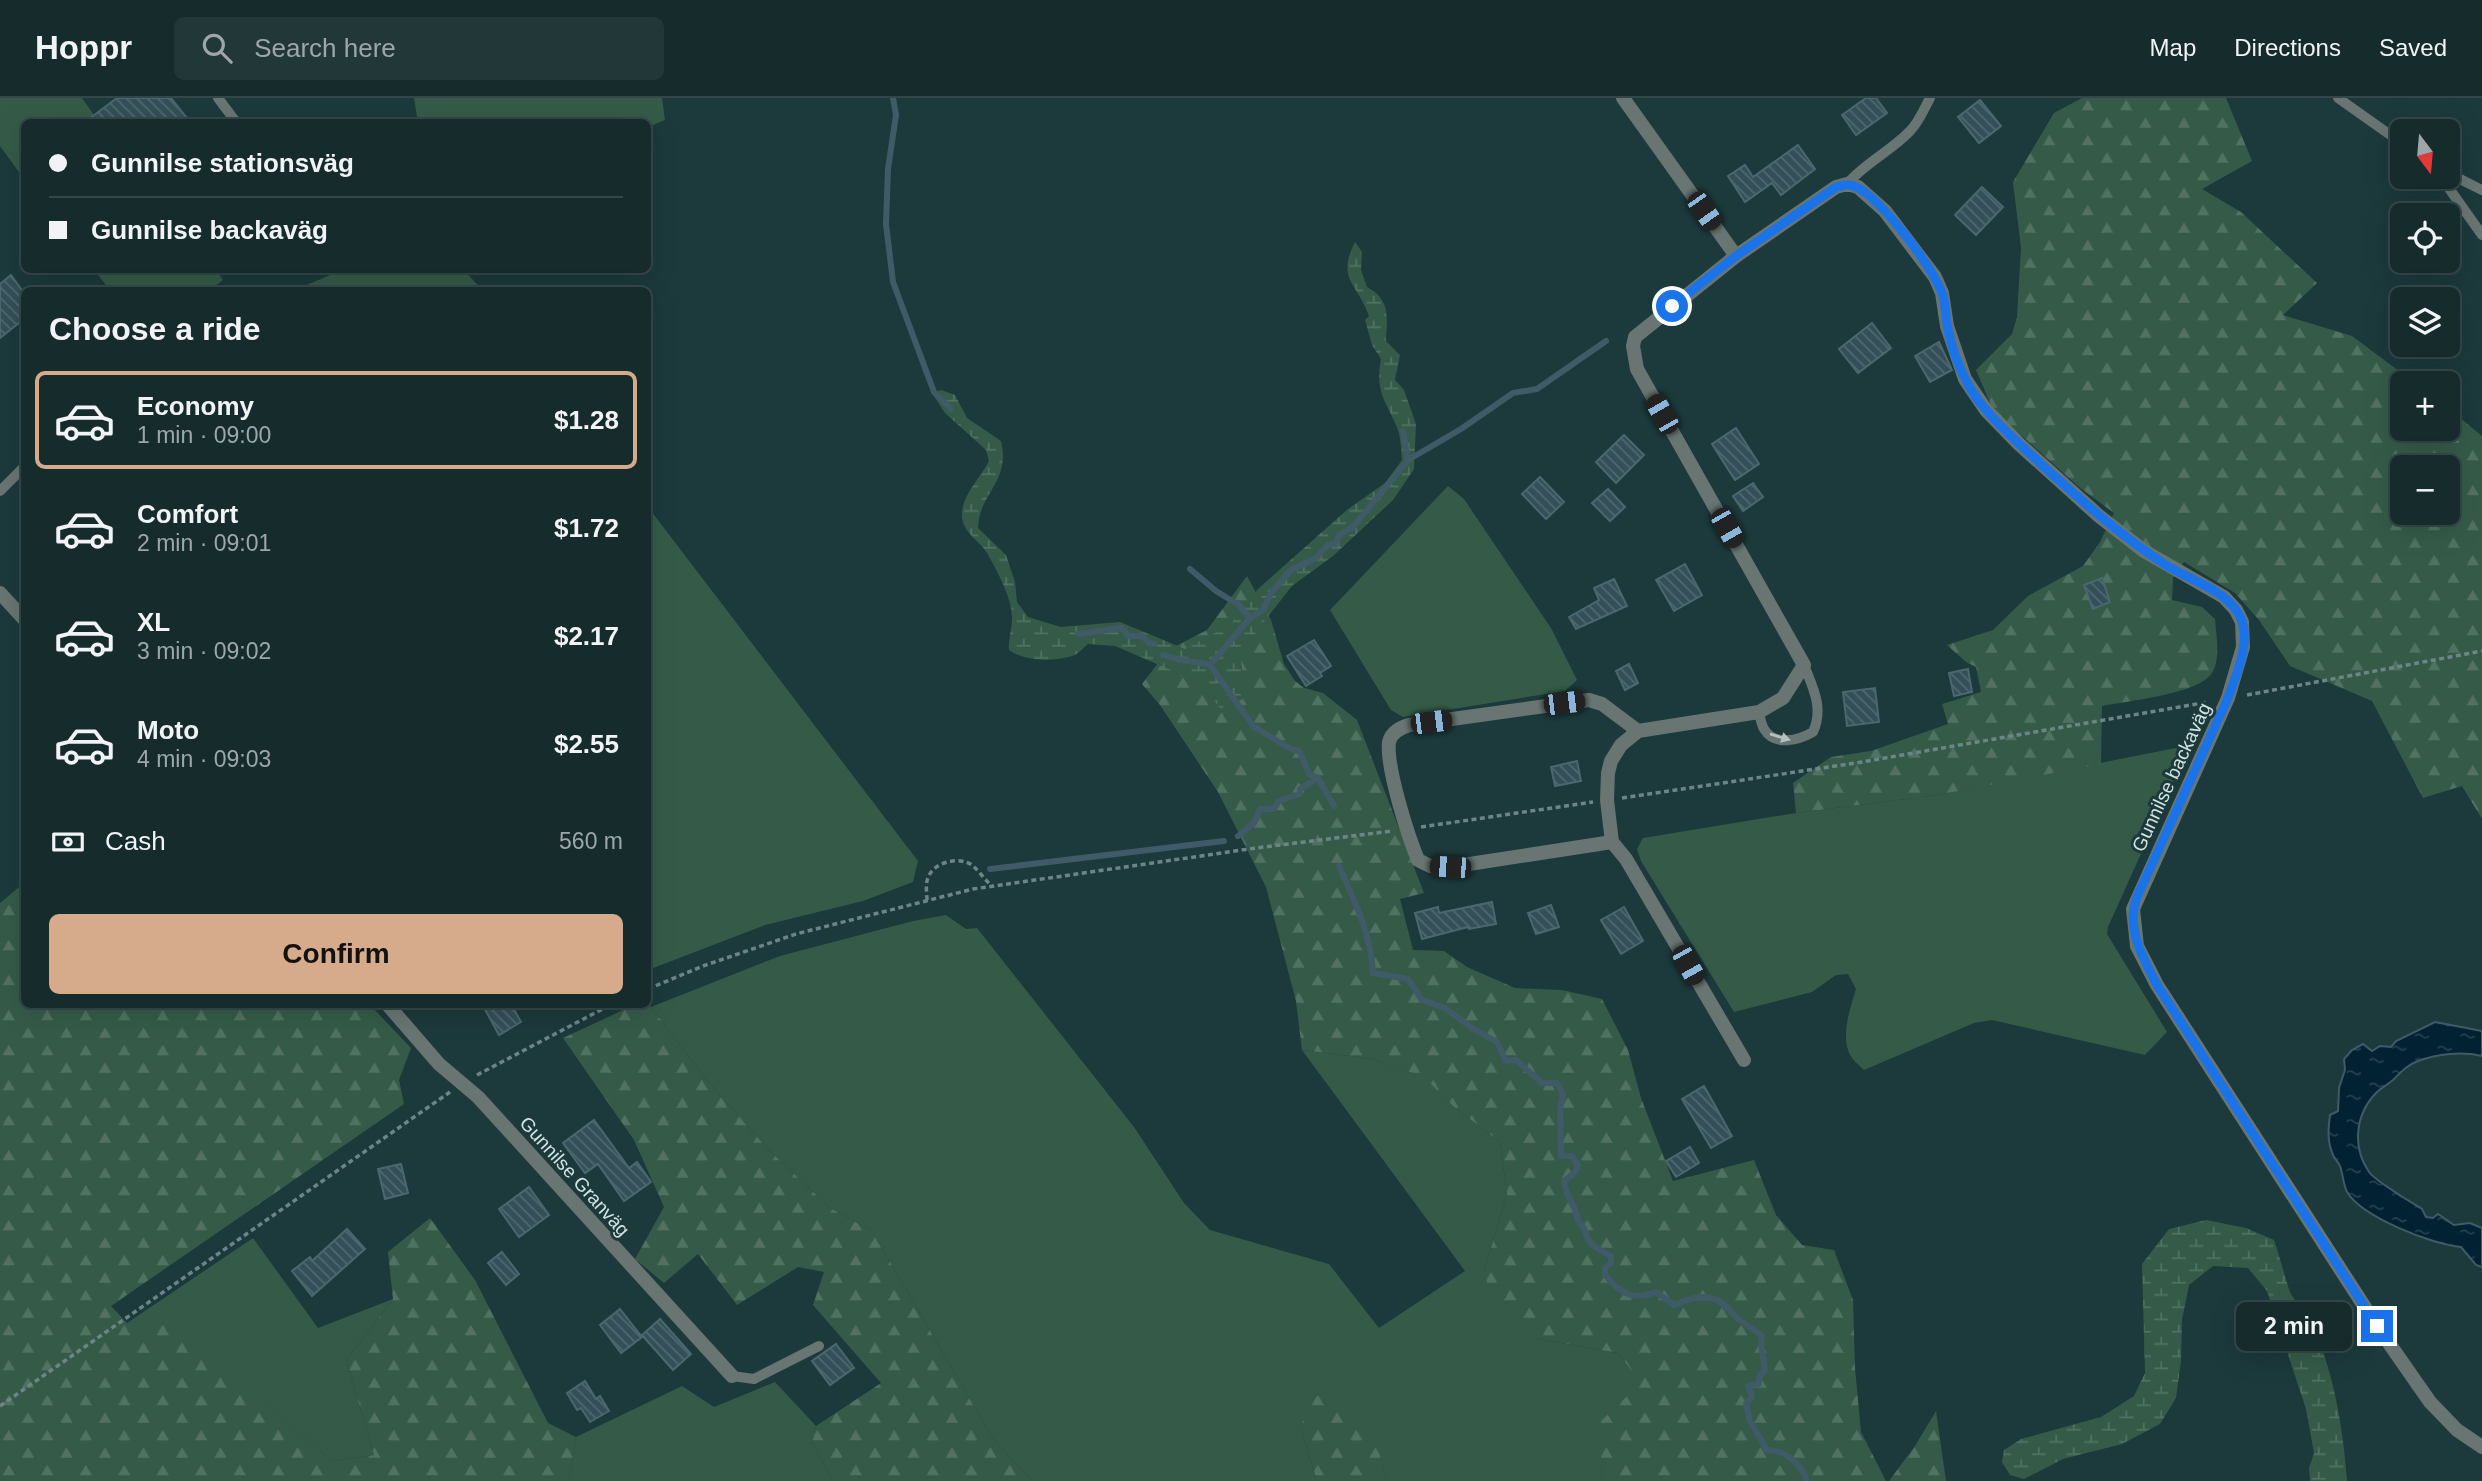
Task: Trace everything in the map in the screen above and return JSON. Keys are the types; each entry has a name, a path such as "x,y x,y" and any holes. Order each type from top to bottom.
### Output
{"street":[{"path":"1623,98 1736,256"},
{"path":"1744,1060 1626,859 1612,842 1607,785 1611,761 1621,745 1638,731 1759,712 1783,698 1804,664 1637,369 1634,357 1635,337 1736,256 1836,187 1847,184"},
{"name":"Gunnilse backaväg","path":"1847,184 1858,187 1885,211 1935,277 1942,293 1947,326 1960,366 1974,395 1986,410 2099,516 2152,556 2224,597 2236,610 2242,622 2243,647 2240,665 2228,698 2133,909 2137,946 2157,985 2377,1326 2430,1402 2457,1430 2482,1447"},
{"path":"0,593 21,616"},
{"path":"1612,842 1476,864 1430,866 1418,860 1406,829 1389,742 1400,728 1589,699 1602,704 1638,731"},
{"name":"Gunnilse Granväg","path":"390,1008 439,1064 478,1097 732,1376"}],"lane":[{"path":"218,98 234,119"},
{"path":"1847,184 1855,174 1878,159 1912,129 1930,98"},
{"path":"2337,98 2390,135"},
{"path":"2460,179 2482,190"},
{"path":"2450,189 2482,234"},
{"path":"0,491 21,470"},
{"path":"1759,712 1764,729 1772,737 1793,741 1813,732 1818,720 1818,703 1804,664"},
{"path":"732,1376 754,1379 819,1346"}],"path":[{"path":"651,988 796,934 992,886 1856,763 2482,651"},
{"path":"927,900 926,880 931,871 943,863 959,861 971,864 992,886"},
{"path":"0,1406 461,1084 604,1008"}],"green space":[{"path":"0,98 82,98 97,119 21,119 21,175 0,146"},
{"path":"414,98 662,98 665,120 651,126 651,119 418,119"},
{"path":"2082,98 2226,98 2252,161 2202,189 2241,212 2317,283 2283,315 2352,336 2399,371 2390,371 2390,441 2460,441 2460,418 2482,436 2482,819 2462,786 2423,798 2372,701 2290,666 2259,620 2235,593 2184,562 2173,578 2172,600 2202,607 2215,619 2215,667 2205,680 2193,686 2162,696 2102,706 2101,764 1937,795 1796,813 1793,783 1831,757 1871,751 1948,724 1942,704 1981,692 1976,667 1947,645 1993,630 2028,596 2083,566 2100,542 2114,513 2079,487 1993,410 1976,370 2012,334 2017,317 2021,248 2013,182 2054,113"},
{"path":"1355,242 1362,252 1361,270 1367,287 1384,303 1386,341 1400,355 1395,380 1404,390 1416,424 1414,469 1393,500 1333,556 1292,586 1256,632 1241,661 1246,696 1224,713 1204,688 1115,646 1088,644 1075,655 1050,660 1023,657 1009,650 1012,618 1007,593 987,553 962,520 966,499 989,461 986,450 945,413 932,393 941,390 955,395 967,418 1001,441 1002,467 983,505 978,528 1006,555 1015,582 1017,602 1028,617 1061,627 1120,622 1185,649 1230,625 1258,589 1348,509 1385,483 1402,460 1398,431 1380,387 1381,359 1372,345 1365,320 1369,316 1348,273 1347,265"},
{"path":"96,273 218,273 223,280 214,287 108,287"},
{"path":"335,273 467,273 479,287 302,287"},
{"path":"1448,486 1464,499 1551,628 1577,680 1565,691 1403,717 1391,710 1330,610"},
{"path":"651,511 918,861 913,882 863,901 765,925 651,969"},
{"path":"1247,576 1271,620 1284,664 1295,681 1304,688 1323,693 1357,720 1424,893 1400,899 1413,950 1444,951 1467,967 1515,988 1562,990 1602,999 1628,1050 1641,1098 1673,1181 1754,1160 1776,1215 1802,1245 1834,1250 1853,1300 1855,1368 1861,1432 1886,1481 1602,1481 1599,1423 1641,1383 1618,1353 1538,1339 1491,1298 1484,1271 1507,1194 1500,1142 1454,1107 1424,1077 1373,1059 1302,1050 1296,1001 1266,887 1218,792 1160,705 1142,684 1168,650 1207,630"},
{"path":"2176,748 2185,756 2107,934 2167,1032 2145,1055 1992,1020 1974,1023 1864,1070 1852,1058 1846,1042 1847,1024 1856,989 1848,974 1836,975 1812,992 1734,1012 1641,861 1637,849 1643,838 1796,813 1937,795"},
{"path":"21,886 21,1008 373,1008 411,1048 399,1080 404,1104 111,1306 127,1323 174,1319 332,1461 374,1455 346,1360 393,1299 388,1252 430,1218 475,1280 548,1423 576,1437 569,1481 0,1481 0,903"},
{"path":"946,915 966,929 977,928 1134,1127 1184,1203 1210,1230 1329,1264 1379,1328 1465,1271 1302,1050 1373,1059 1425,1077 1454,1107 1500,1142 1507,1194 1484,1271 1538,1339 1618,1353 1642,1383 1600,1423 1602,1481 1387,1481 1380,1455 1301,1429 1317,1481 1032,1481 993,1439 872,1231 830,1208 769,1150 705,1078 651,1007 780,956"},
{"path":"651,1007 705,1078 769,1150 830,1208 872,1231 993,1439 1032,1481 833,1481 812,1443 816,1426 881,1383 813,1305 824,1272 798,1267 737,1305 698,1254 664,1283 635,1259 664,1207 634,1140 563,1038 628,1008"},
{"path":"2206,1220 2246,1228 2274,1240 2290,1292 2310,1319 2326,1361 2340,1420 2347,1481 2310,1481 2309,1468 2314,1453 2306,1409 2267,1291 2248,1268 2213,1266 2189,1285 2182,1320 2181,1361 2176,1398 2160,1424 2122,1444 2063,1459 2024,1479 2010,1475 2002,1462 2004,1450 2021,1439 2101,1417 2134,1396 2145,1373 2142,1264 2169,1229"},
{"path":"253,1238 318,1328 393,1299 346,1360 374,1455 332,1461 174,1320 127,1323"},
{"path":"775,1382 816,1426 812,1443 833,1481 569,1481 576,1437 682,1386 714,1407"},
{"path":"1331,1394 1366,1425 1380,1455 1387,1481 1317,1481 1301,1429 1309,1397"},
{"path":"1936,1411 1946,1481 1889,1481 1915,1446"}],"water":[{"path":"2435,1022 2482,1031 2482,1056 2441,1055 2418,1061 2404,1069 2369,1102 2360,1121 2358,1142 2369,1172 2422,1209 2426,1217 2433,1218 2438,1214 2454,1225 2470,1223 2482,1228 2482,1267 2476,1265 2461,1247 2417,1235 2367,1211 2347,1192 2340,1166 2329,1142 2330,1115 2338,1111 2339,1088 2345,1070 2344,1059 2352,1050 2363,1044 2372,1051 2380,1046 2391,1047 2396,1041"}],"building":[{"path":"117,98 171,98 188,119 89,119"},
{"path":"1866,98 1876,98 1887,113 1856,135 1842,115"},
{"path":"1980,100 2001,126 1979,143 1958,117"},
{"path":"1798,145 1815,169 1781,195 1772,183 1745,202 1728,176 1745,165 1753,177"},
{"path":"1982,187 2003,207 1976,235 1955,215"},
{"path":"11,275 21,289 21,321 0,338 0,284"},
{"path":"1872,323 1891,348 1858,373 1839,349"},
{"path":"1939,342 1952,370 1930,382 1915,356"},
{"path":"1736,428 1759,464 1735,480 1712,444"},
{"path":"1624,435 1644,455 1616,483 1596,462"},
{"path":"1540,477 1564,502 1546,519 1522,494"},
{"path":"1753,483 1763,497 1743,511 1733,496"},
{"path":"1608,489 1625,507 1610,521 1592,503"},
{"path":"1685,564 1702,595 1674,611 1656,580"},
{"path":"2102,578 2110,602 2093,609 2084,585"},
{"path":"1614,579 1627,606 1576,629 1569,617 1599,600 1594,588"},
{"path":"1314,640 1331,666 1320,673 1322,676 1306,686 1287,656"},
{"path":"1629,664 1638,683 1625,690 1616,671"},
{"path":"1968,669 1972,692 1954,696 1949,673"},
{"path":"1875,688 1879,722 1847,726 1843,692"},
{"path":"1577,761 1581,781 1555,786 1551,767"},
{"path":"1492,902 1496,924 1468,927 1422,939 1415,913 1438,907 1439,913"},
{"path":"1551,905 1559,927 1536,934 1528,913"},
{"path":"1624,907 1643,941 1621,954 1601,920"},
{"path":"484,1008 513,1008 521,1022 499,1035"},
{"path":"1704,1086 1732,1136 1711,1148 1682,1099"},
{"path":"594,1120 629,1168 637,1162 651,1182 624,1201 598,1164 585,1173 563,1143"},
{"path":"1690,1147 1699,1163 1676,1177 1666,1161"},
{"path":"401,1164 408,1193 385,1199 378,1169"},
{"path":"529,1187 549,1215 519,1237 499,1209"},
{"path":"347,1229 365,1249 312,1296 292,1271 310,1257 312,1261"},
{"path":"502,1252 519,1274 506,1285 488,1263"},
{"path":"620,1309 642,1337 621,1353 600,1325"},
{"path":"660,1319 691,1354 673,1370 642,1335"},
{"path":"836,1344 854,1368 830,1385 812,1361"},
{"path":"585,1381 596,1399 600,1396 609,1411 590,1422 581,1408 577,1410 567,1393"}],"waterway":[{"path":"893,98 896,115 888,169 886,224 893,282 934,392 951,409"},
{"path":"1210,665 1250,618 1263,610 1271,593 1291,570 1316,558 1328,545 1336,544 1339,535 1353,527 1408,460 1461,429 1513,393 1537,389 1606,341"},
{"path":"1403,431 1408,460"},
{"path":"1190,569 1216,591 1239,605 1250,618"},
{"path":"1078,634 1122,628 1128,636 1142,636 1154,644"},
{"path":"1163,655 1210,665 1253,726 1300,752 1309,774 1318,778 1334,806"},
{"path":"1238,836 1254,823 1260,809 1274,809 1279,801 1300,794 1300,789 1318,778"},
{"path":"990,869 1224,841"},
{"path":"1339,866 1366,931 1373,973 1408,979 1422,1000 1445,1008 1497,1042 1506,1061 1516,1060 1542,1083 1557,1083 1563,1094 1560,1109 1561,1156 1572,1156 1578,1166 1564,1181 1565,1187 1588,1239 1594,1247 1611,1256 1611,1263 1605,1268 1605,1275 1611,1282 1634,1296 1656,1292 1674,1305 1695,1298 1715,1299 1762,1336 1761,1349 1765,1370 1759,1377 1759,1384 1748,1386 1752,1397 1746,1404 1750,1421 1767,1450 1792,1459 1807,1481"}],"route":[{"path":"1672,306 1736,256 1836,187 1847,184 1858,187 1885,211 1935,277 1946,306 1947,326 1955,353 1965,379 1986,410 2099,516 2170,568 2224,597 2236,610 2243,631 2240,665 2228,698 2137,897 2133,909 2133,926 2137,946 2157,985 2377,1326"}]}
